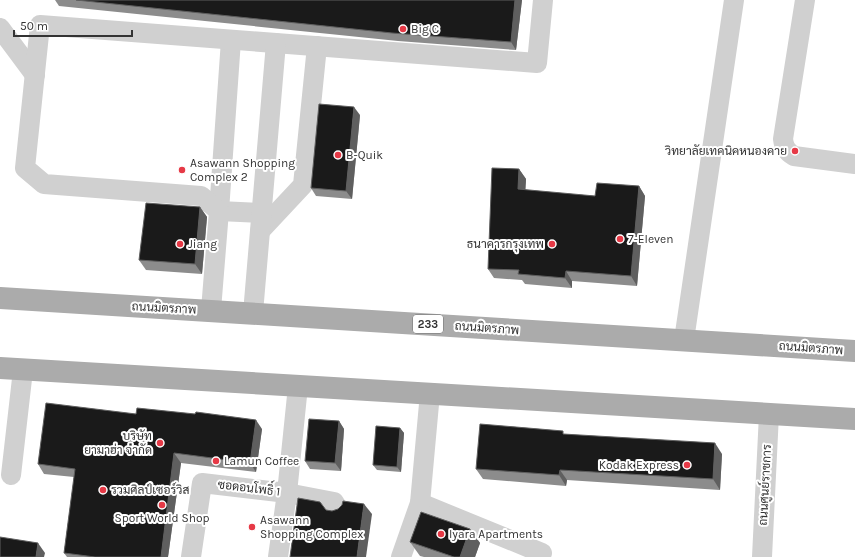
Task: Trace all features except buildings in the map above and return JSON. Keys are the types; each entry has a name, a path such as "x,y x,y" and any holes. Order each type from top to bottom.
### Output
{"main road":[{"name":"ถนนมิตรภาพ","path":"0,298 855,351"},
{"path":"0,368 855,419"}],"street":[{"path":"261,222 219,211 201,196 44,184 25,168 40,25 537,63 543,0"},
{"path":"684,340 734,0"},
{"path":"805,0 783,138 784,146 788,152 794,156 855,164"},
{"path":"0,28 35,75"},
{"path":"211,310 231,40"},
{"path":"253,313 276,43"},
{"path":"261,222 303,186 317,46"},
{"path":"11,475 23,370"},
{"name":"ซอดอนโพธิ์ 1","path":"192,557 202,483 287,493 298,386"},
{"path":"401,557 420,503 430,393"},
{"name":"ถนนศูนย์ราชการ","path":"762,557 769,414"},
{"path":"278,557 287,493 334,502 339,510"},
{"path":"420,503 545,556"}],"place":[{"name":"Big C","path":"403,29"},
{"name":"วิทยาลัยเทคนิคหนองคาย","path":"795,151"},
{"name":"B-Quik","path":"338,155"},
{"name":"Asawann Shopping Complex 2","path":"182,170"},
{"name":"7-Eleven","path":"620,239"},
{"name":"Jiang","path":"180,244"},
{"name":"ธนาคารกรุงเทพ","path":"552,244"},
{"name":"บริษัท ยามาฮ่า จำกัด","path":"160,443"},
{"name":"Lamun Coffee","path":"216,461"},
{"name":"Kodak Express","path":"687,465"},
{"name":"รวมศิลป์เซอร์วิส","path":"103,490"},
{"name":"Sport World Shop","path":"162,505"},
{"name":"Asawann Shopping Complex","path":"252,527"},
{"name":"Iyara Apartments","path":"441,534"}]}
